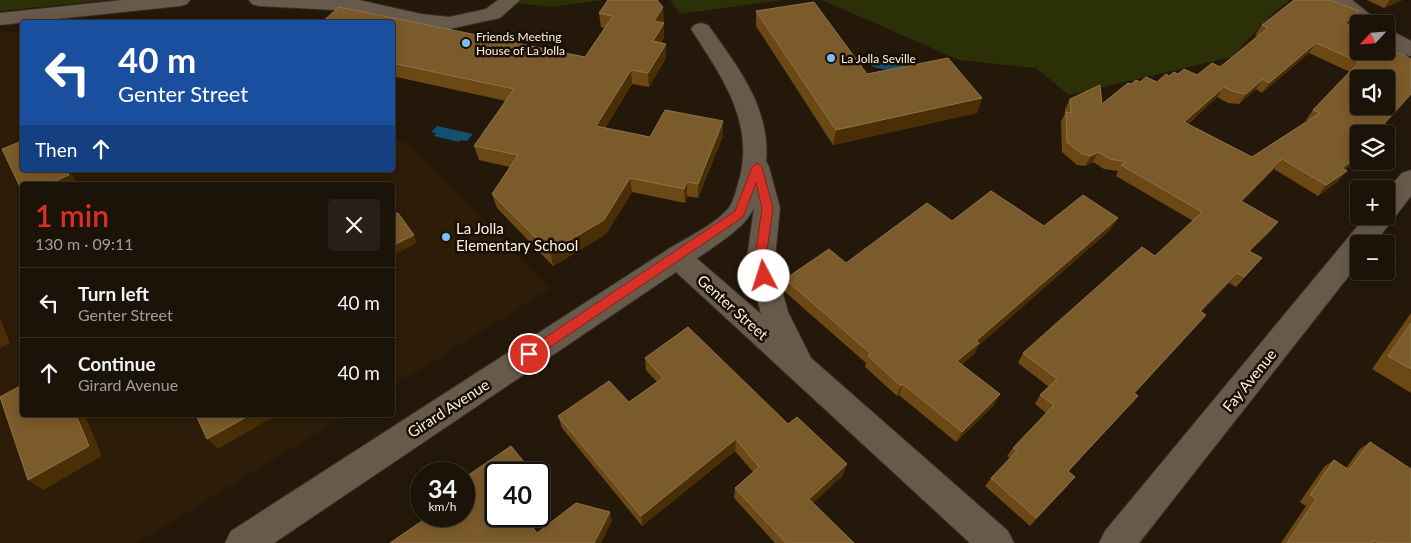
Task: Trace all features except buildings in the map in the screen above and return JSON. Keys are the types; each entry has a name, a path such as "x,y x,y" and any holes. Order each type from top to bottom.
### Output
{"street":[{"path":"0,19 180,0"},
{"path":"259,0 355,5 421,20 449,23 493,14 510,0"},
{"path":"1340,0 1360,15"},
{"path":"701,29 742,93 753,117 758,146 757,167 767,208 761,258 764,276 774,312 800,368"},
{"path":"1395,40 1411,50"},
{"path":"677,257 739,214 757,167"},
{"name":"Fay Avenue","path":"1117,543 1374,225"},
{"name":"Genter Street","path":"677,257 996,543"},
{"name":"Girard Avenue","path":"243,543 677,257"}],"shaded area":[{"name":"La Jolla Elementary School","path":"20,31 20,172 395,172 395,140 409,143 550,289 395,385 395,182 20,182 20,417 343,417 137,543 0,543 0,33"}],"green space":[{"path":"0,0 108,0 0,11"},
{"path":"492,0 604,0 551,7"},
{"path":"670,0 783,0 680,14"},
{"path":"822,0 1290,0 1270,16 1232,57 1069,95 1036,68 959,60"}],"water":[{"path":"867,55 885,56 905,64 905,69 877,68 862,60"},
{"path":"437,126 473,134 467,141 460,140 459,142 434,136 436,133 431,132"}],"place":[{"name":"Friends Meeting House of La Jolla","path":"466,43"},
{"name":"La Jolla Seville","path":"831,58"},
{"name":"La Jolla Elementary School","path":"446,237"}],"route":[{"path":"529,354 604,306 739,214 757,167 767,208 761,258 764,276"}]}
